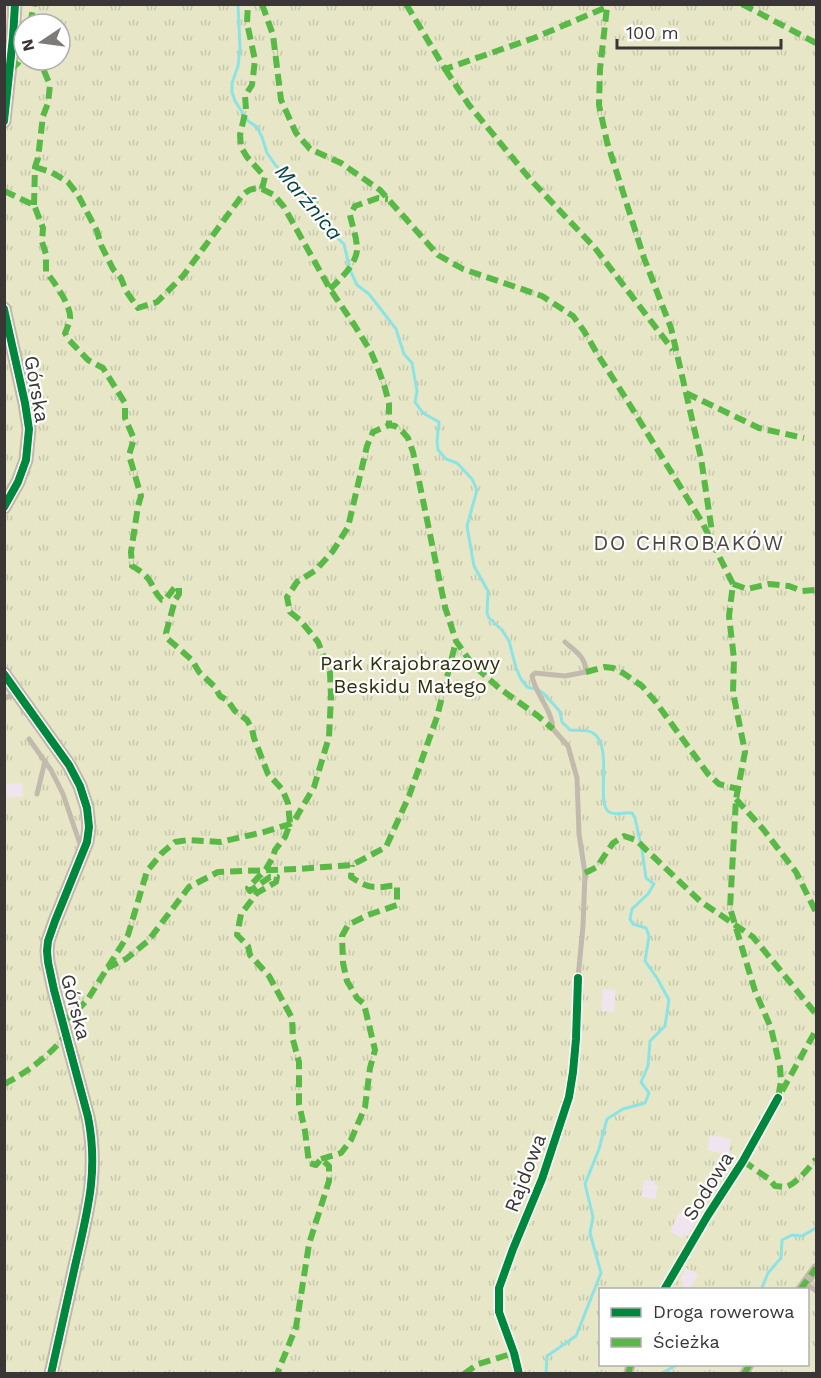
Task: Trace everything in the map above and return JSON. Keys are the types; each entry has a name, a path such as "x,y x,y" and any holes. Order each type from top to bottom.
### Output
{"street":[{"path":"4,121 15,4"},
{"name":"Górska","path":"4,309 29,429 26,460 18,482 4,507"},
{"name":"Górska","path":"4,674 12,696 64,759 80,786 89,818 84,850 51,931 47,951 54,990 83,1093 91,1133 93,1164 86,1214 51,1374"},
{"name":"Rajdowa","path":"519,1374 499,1312 500,1288 513,1249 542,1179 569,1097 575,1050 578,978"},
{"name":"Sodowa","path":"665,1288 743,1161 778,1098"},
{"path":"802,1286 816,1268"}],"lane":[{"path":"565,642 582,657 586,665 586,672 565,676 535,673 532,676 539,697 549,710 553,729 568,746 577,778 579,834 585,873 578,978"},
{"path":"29,739 45,761 63,794 80,846 84,850"},
{"path":"37,795 45,761"}],"green space":[{"name":"Park Krajobrazowy Beskidu Małego","path":"5,5 816,5 816,1373 5,1374"}],"building":[{"path":"22,783 23,796 7,798 6,784"},
{"path":"603,989 616,990 614,1012 601,1011"},
{"path":"710,1135 731,1139 728,1155 707,1150"},
{"path":"644,1180 655,1181 654,1185 658,1186 655,1199 641,1197"},
{"path":"693,1205 703,1210 687,1236 684,1235 682,1238 670,1231 680,1212 684,1214 688,1206"},
{"path":"686,1268 698,1274 691,1288 682,1285 684,1282 680,1280"}],"waterway":[{"name":"Marźnica","path":"238,4 240,48 238,66 232,83 235,101 248,121 257,127 267,153 276,166 288,175 307,196 334,235 344,244 350,270 357,285 369,294 396,329 404,354 412,363 417,391 415,402 423,413 439,422 438,450 446,459 457,463 472,479 477,490 467,526 474,566 488,591 487,613 489,618 502,630 509,641 516,668 527,687 544,694 560,712 562,722 570,730 591,732 599,740 604,761 605,807 612,813 632,813 642,850 646,878 654,884 648,894 632,909 630,919 633,924 646,928 649,936 645,961 669,1000 665,1026 650,1041 648,1066 641,1082 649,1093 645,1103 623,1109 607,1119 599,1149 585,1184 593,1217 590,1233 601,1273 576,1336 547,1356 546,1374"},
{"path":"762,1288 768,1273 781,1258 782,1240 792,1235 802,1236 816,1228"},
{"path":"660,1374 675,1366"}],"marked path":[{"path":"32,12 34,4"},
{"path":"35,167 51,172 68,182 78,195 113,269 121,278 126,291 138,308 157,302 183,276 243,195 253,189 262,189 265,177 241,147 240,135 246,109 245,96 252,85 255,60 247,23 248,4"},
{"path":"262,4 273,35 281,100 296,133 310,149 341,163 380,190 438,255 463,269 542,296 573,316 702,522 733,584 729,616 734,659 733,692 745,752 736,799 730,908 755,991 771,1028 780,1067 781,1081 778,1098"},
{"path":"406,4 445,69 534,38 607,7 600,69 599,105 607,142 644,258 671,328 701,458 712,532"},
{"path":"742,4 816,43"},
{"path":"445,69 469,105 530,179 595,248 673,350"},
{"path":"34,205 35,167 50,85 45,72"},
{"path":"262,189 274,195 284,207 330,289 371,352 389,404 389,425"},
{"path":"4,191 34,205 43,228 42,242 46,254 46,272 62,294 70,314 65,333 88,360 103,368 125,403 125,418 134,439 129,455 141,496 131,552 132,566 147,578 162,600 165,600 175,587 179,587 179,594 175,600 166,633 168,639 192,660 199,672 215,687 220,696 247,720 268,774 282,789 288,803 290,824 285,837 275,850 266,869 248,888 250,891 270,877 277,877 276,882 257,893 241,914 237,935 248,946 250,955 269,976 292,1018 293,1040 299,1062 299,1104 309,1163 316,1165 321,1159 329,1166 329,1181 309,1244 296,1327 277,1374"},
{"path":"330,289 347,271 356,254 356,240 350,215 355,206 378,198 388,199"},
{"path":"686,393 759,428 804,438"},
{"path":"62,1021 73,1015 88,999 128,935 147,871 162,853 175,842 188,840 220,842 290,824 314,787 329,737 330,672 318,642 300,620 290,612 287,597 297,582 316,570 333,551 348,527 367,446 373,432 389,425 395,426 408,438 413,452 445,607 456,641 472,664 499,688 553,729"},
{"path":"733,584 747,589 769,584 789,586 802,591 816,590"},
{"path":"107,968 126,959 148,941 189,887 218,872 352,865 386,847 409,796 437,717 456,641"},
{"path":"586,672 605,667 613,668 642,686 708,774 719,784 738,789"},
{"path":"736,799 763,829 796,872 816,912"},
{"path":"585,873 597,867 613,843 624,836 636,840 700,901 753,937 816,1014"},
{"path":"321,1159 341,1153 351,1140 365,1107 370,1068 375,1050 364,1004 357,998 347,981 343,963 342,936 348,925 397,905 397,886 379,887 363,884 351,877 352,865"},
{"path":"782,1091 816,1030"},
{"path":"4,1084 38,1062 66,1035"},
{"path":"743,1161 769,1179 775,1186 786,1187 807,1171 816,1159"},
{"path":"801,1288 816,1268"},
{"path":"464,1374 478,1364 514,1353"},
{"path":"628,1374 630,1366"},
{"path":"744,1374 749,1366"}],"cycle path":[{"path":"4,121 15,4"},
{"path":"4,309 29,429 26,460 18,482 4,507"},
{"path":"4,674 69,765 80,786 87,808 89,827 87,842 55,921 47,951 54,990 88,1117 92,1156 87,1210 51,1374"},
{"path":"519,1374 499,1312 499,1288 542,1179 569,1097 576,1039 578,978"},
{"path":"665,1288 743,1161 778,1098"}],"district":[{"name":"DO CHROBAKÓW","path":"689,542"}]}
